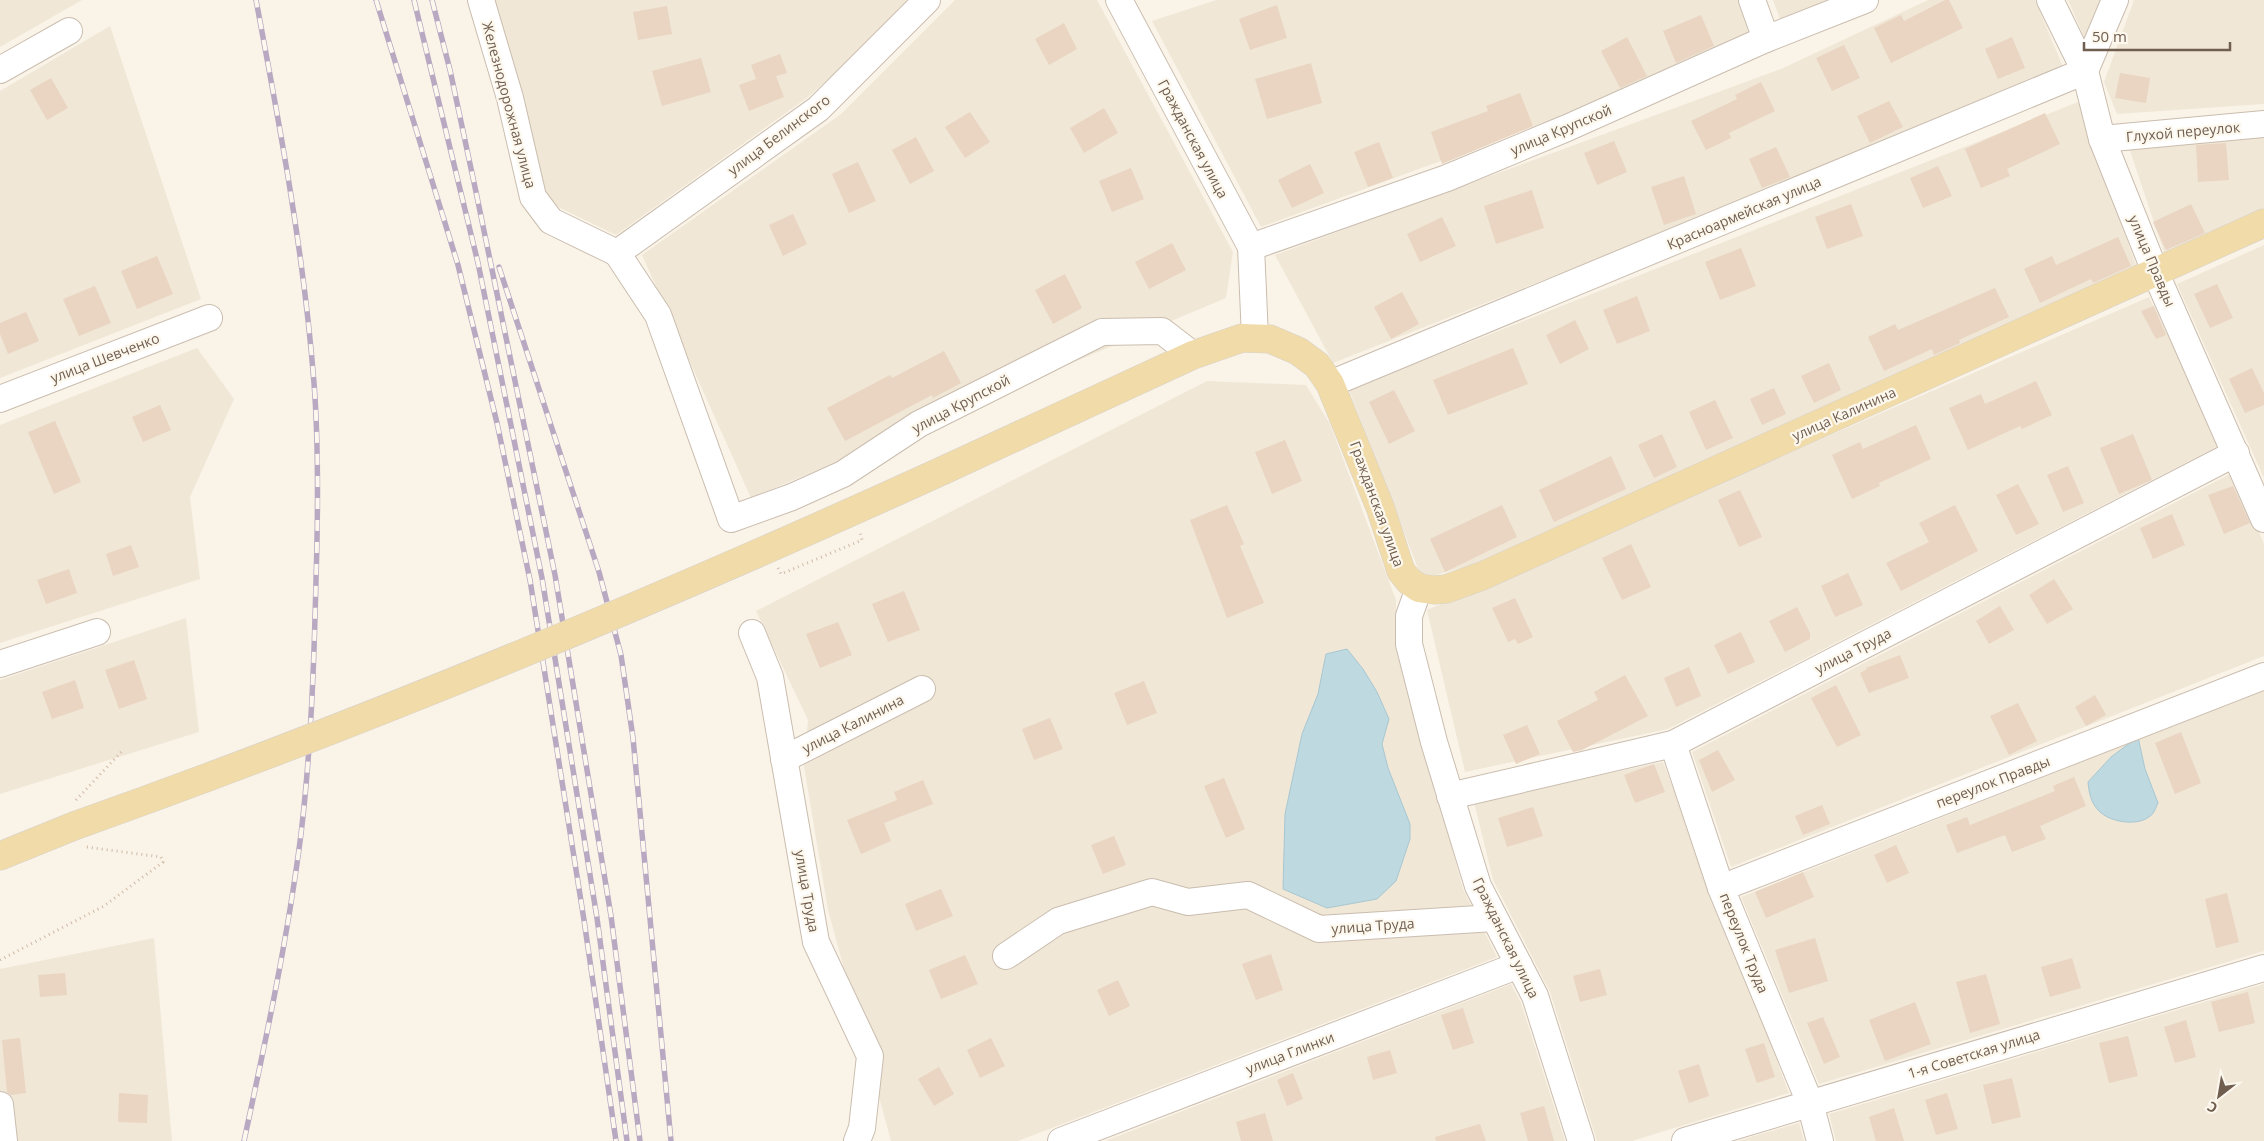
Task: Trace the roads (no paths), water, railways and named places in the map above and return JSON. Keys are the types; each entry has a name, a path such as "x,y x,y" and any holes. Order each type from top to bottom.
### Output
{"main road":[{"name":"улица Калинина","path":"1419,588 1446,589 1482,576 2156,274 2264,223"},
{"name":"Гражданская улица","path":"1255,337 1284,343 1298,351 1317,366 1330,384 1380,507 1401,571 1409,581 1419,588"},
{"path":"0,856 77,825 230,771 429,693 646,604 944,470 1193,355 1227,341 1255,337"}],"street":[{"name":"Железнодорожная улица","path":"481,0 510,98 533,198 551,222 617,253"},
{"name":"улица Белинского","path":"617,253 818,109 927,0"},
{"path":"1752,0 1766,39"},
{"name":"улица Крупской","path":"1251,247 1447,178 1567,128 1766,39 1865,0"},
{"name":"улица Правды","path":"2050,0 2085,72 2102,139 2156,274 2264,519"},
{"path":"2085,72 2115,0"},
{"name":"Гражданская улица","path":"1127,2 1251,247 1255,337"},
{"path":"0,70 69,31"},
{"name":"Красноармейская улица","path":"1330,384 2085,72"},
{"name":"Глухой переулок","path":"2102,139 2264,124"},
{"name":"улица Крупской","path":"617,253 658,315 730,518 792,497 843,474 919,424 1102,332 1162,331 1193,355"},
{"name":"улица Шевченко","path":"0,399 209,318"},
{"name":"улица Труда","path":"1450,796 1673,744 2236,453"},
{"name":"Гражданская улица","path":"1419,588 1409,616 1409,644 1450,796 1478,886 1535,996 1581,1141"},
{"path":"0,664 97,632"},
{"name":"улица Труда","path":"752,633 770,677 816,942 870,1056 862,1128 856,1141"},
{"name":"переулок Правды","path":"1721,888 2264,676"},
{"name":"улица Калинина","path":"784,759 922,689"},
{"name":"переулок Труда","path":"1673,744 1721,888 1810,1103 1820,1141"},
{"name":"улица Труда","path":"1006,956 1058,921 1152,892 1188,902 1248,895 1319,930 1494,918"},
{"name":"улица Глинки","path":"1061,1141 1519,965"},
{"name":"1-я Советская улица","path":"1685,1141 2264,968"},
{"path":"0,1105 4,1141"}],"water":[{"path":"1347,649 1363,669 1377,692 1389,719 1382,744 1388,768 1410,824 1410,839 1396,881 1377,899 1327,908 1283,889 1285,814 1302,734 1318,694 1326,654"},
{"path":"2138,737 2145,769 2158,803 2153,814 2145,819 2124,822 2104,815 2096,808 2091,798 2088,782 2111,757"}],"railway":[{"path":"244,1141 283,950 301,834 312,707 318,506 316,407 310,335 298,239 256,0"},
{"path":"376,0 458,265 497,423 530,580 584,920 616,1141"},
{"path":"414,0 478,263 542,578 597,918 627,1141"},
{"path":"432,0 450,70 555,575 611,916 640,1141"},
{"path":"499,267 599,572 621,655 633,738 671,1141"}]}
